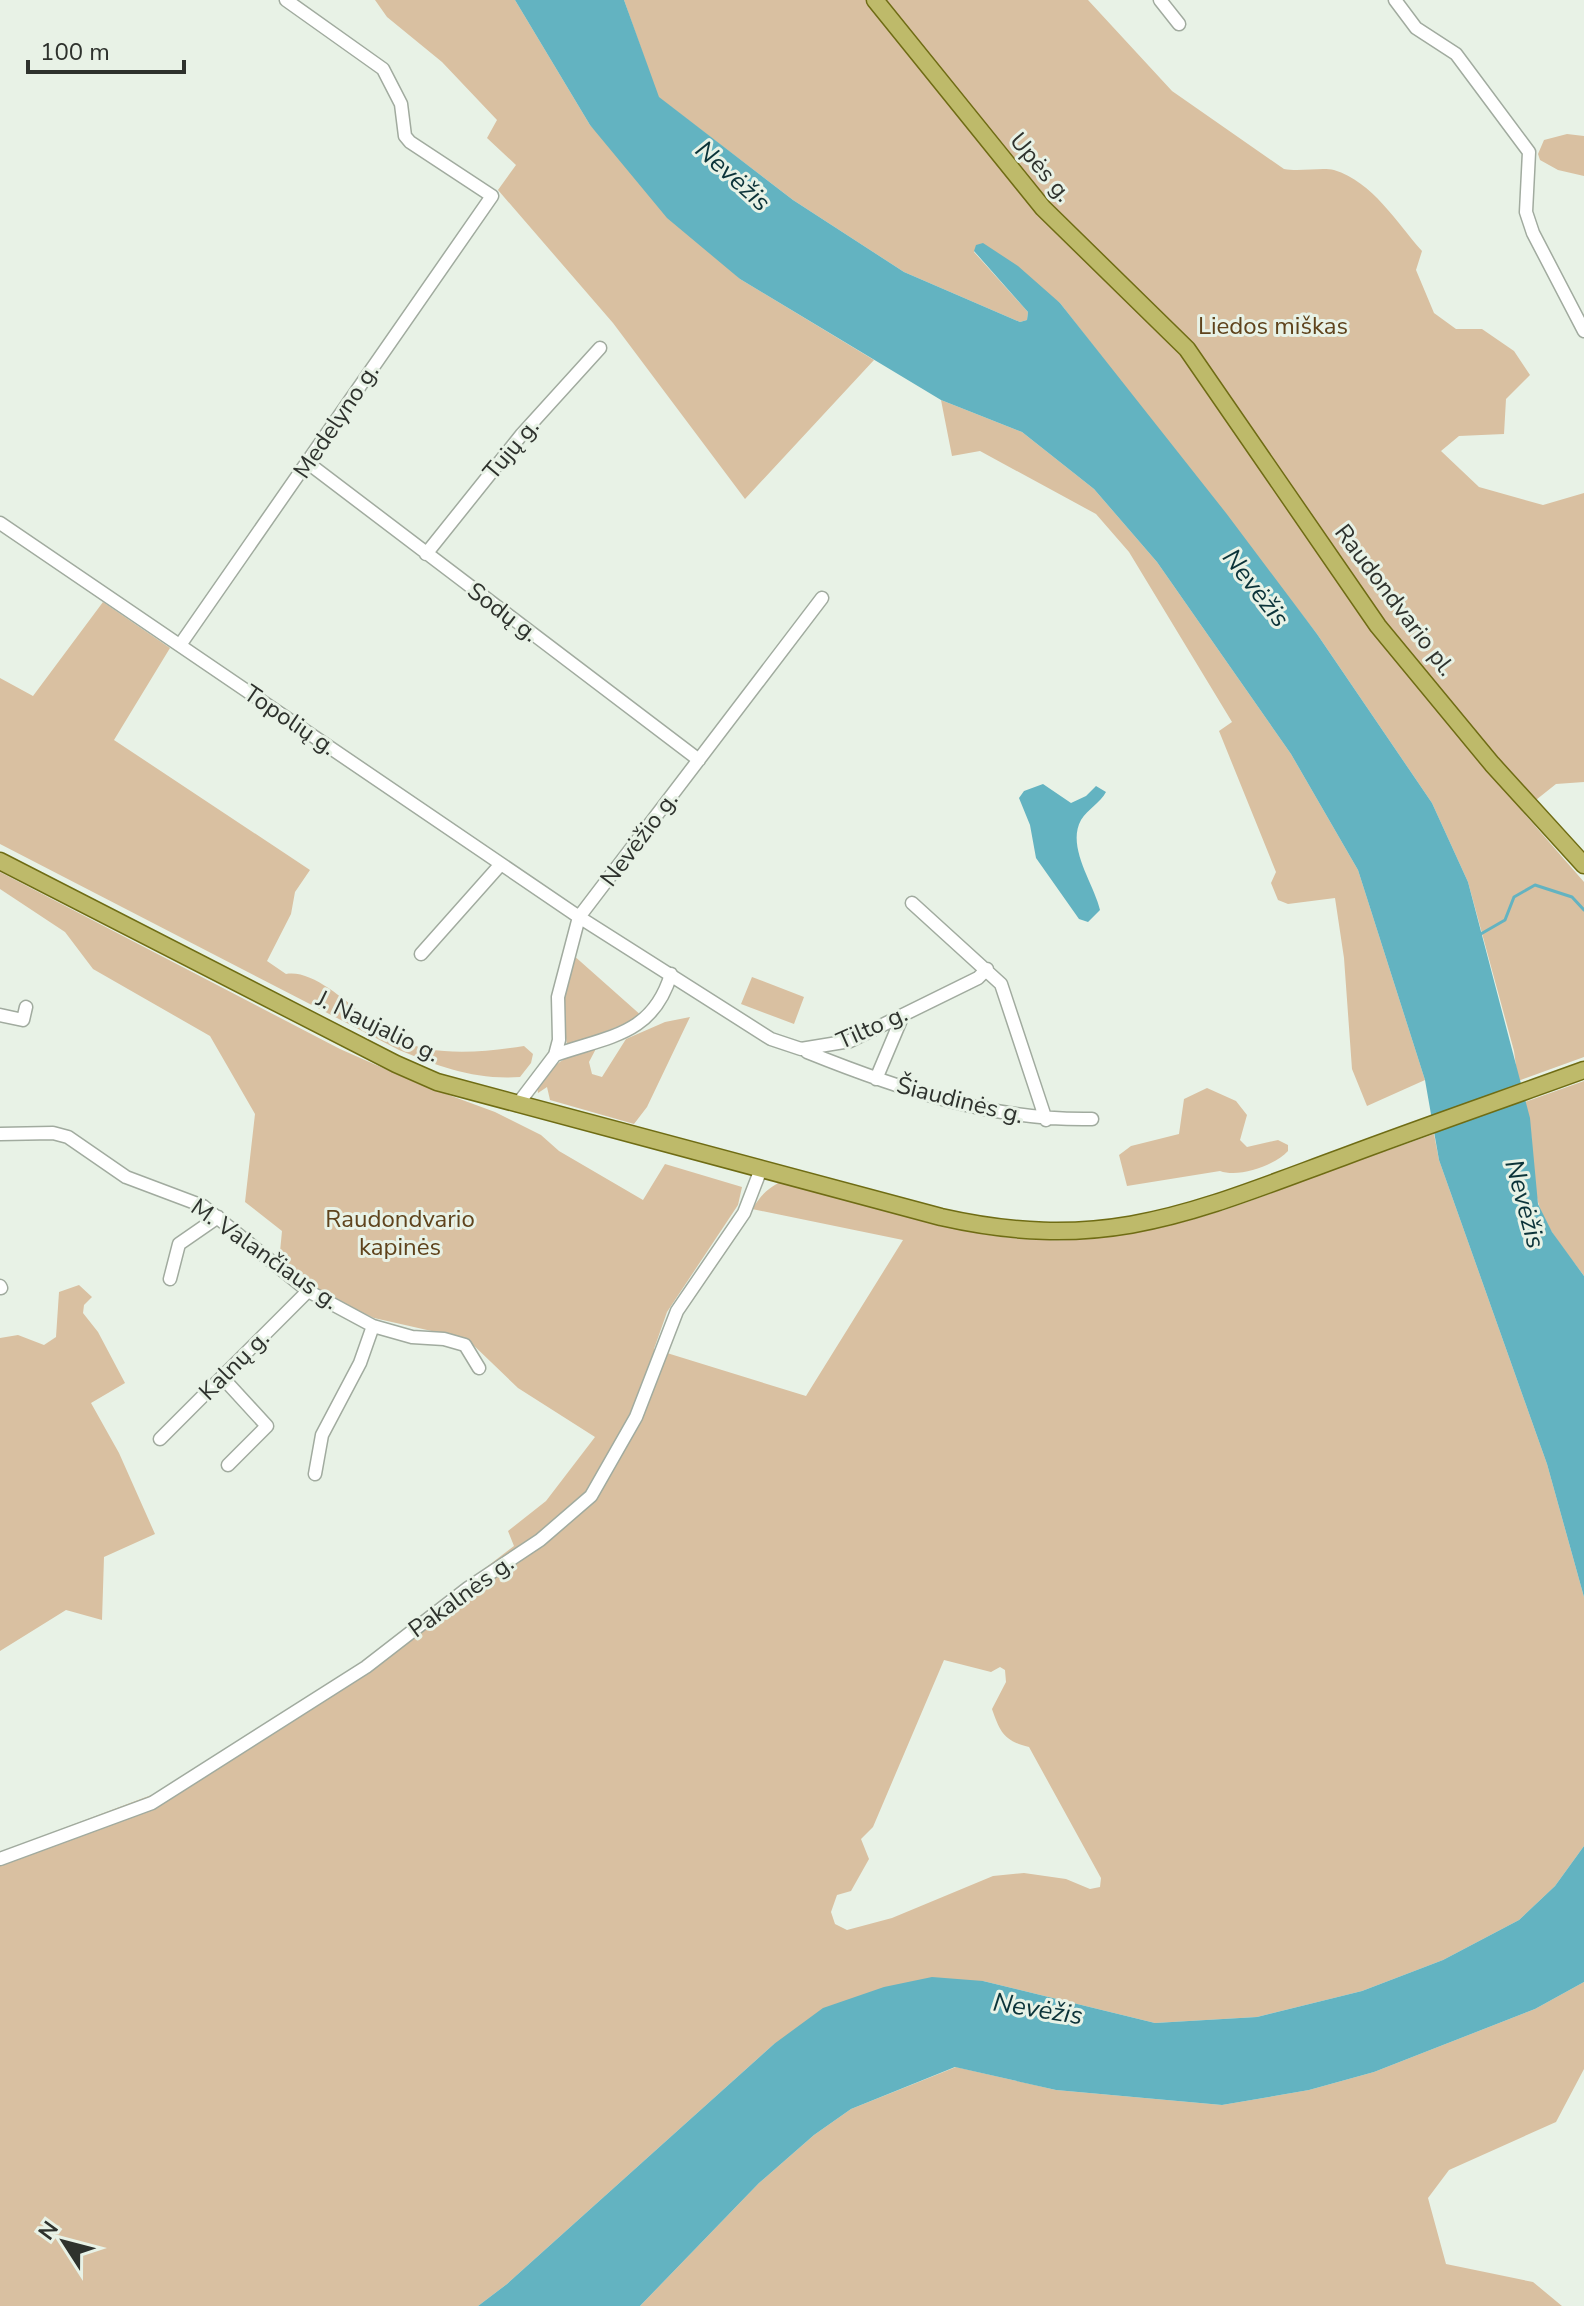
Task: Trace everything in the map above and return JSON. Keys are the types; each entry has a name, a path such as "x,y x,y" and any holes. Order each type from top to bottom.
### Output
{"main road":[{"name":"Upės g.","path":"875,0 1043,208 1187,349"},
{"name":"Raudondvario pl.","path":"1187,349 1378,626 1492,764 1584,865"},
{"name":"J. Naujalio g.","path":"0,861 407,1070 517,1105 972,1224 1070,1232 1132,1226 1186,1214 1577,1073"}],"street":[{"name":"Medelyno g.","path":"180,645 492,196 410,142 404,129 401,104 377,62 286,0"},
{"path":"1160,0 1179,24"},
{"path":"1395,0 1416,28 1456,54 1529,152 1526,212 1533,233 1584,331"},
{"name":"Tujų g.","path":"426,554 522,434 600,348"},
{"name":"Sodų g.","path":"308,463 699,760"},
{"name":"Topolių g.","path":"0,523 579,917"},
{"name":"Nevėžio g.","path":"555,1055 561,980 579,917 822,598"},
{"path":"421,954 501,864"},
{"path":"912,903 1001,984 1046,1120"},
{"path":"579,917 771,1039 801,1049"},
{"name":"Tilto g.","path":"801,1049 850,1041 978,978 987,969"},
{"path":"517,1105 555,1055 646,1021 661,1002 671,974"},
{"path":"0,1015 23,1020 26,1007"},
{"name":"Šiaudinės g.","path":"876,1079 903,1015"},
{"name":"Šiaudinės g.","path":"801,1049 876,1079 985,1110 1046,1120 1092,1119"},
{"name":"M. Valančiaus g.","path":"0,1134 53,1133 68,1137 126,1177 190,1199 218,1217 272,1265 308,1291 373,1326 412,1337 444,1339 465,1345 479,1368"},
{"name":"Pakalnės g.","path":"0,1859 152,1803 366,1667 468,1588 540,1540 591,1496 636,1417 677,1311 744,1213 761,1169"},
{"path":"170,1279 179,1244 218,1217"},
{"name":"Kalnų g.","path":"160,1439 308,1291"},
{"path":"315,1474 322,1435 360,1363 373,1326"},
{"path":"222,1377 267,1426 228,1465"}],"green space":[{"path":"375,0 515,0 590,125 740,279 874,360 745,499 613,323 498,190 516,165 487,138 497,120 442,62 387,17"},
{"name":"Liedos miškas","path":"624,0 1088,0 1172,91 1284,169 1334,170 1361,184 1383,204 1422,251 1416,270 1434,313 1456,329 1482,329 1514,351 1530,375 1506,399 1504,434 1459,436 1441,451 1479,487 1543,505 1584,493 1584,782 1556,784 1522,811 1584,882 1584,1057 1518,1081 1514,1051 1468,882 1432,803 1317,634 1060,303 977,245 974,252 1028,312 1027,320 1020,322 904,272 793,200 658,97"},
{"path":"1567,134 1584,136 1584,176 1558,170 1540,160 1538,154 1544,140"},
{"path":"941,400 1022,432 1094,489 1157,562 1291,754 1358,870 1425,1080 1367,1106 1352,1069 1344,958 1335,898 1288,904 1278,900 1271,883 1276,872 1219,731 1232,722 1129,552 1096,514 980,451 952,456"},
{"path":"103,602 170,648 114,740 310,870 295,892 291,914 267,961 286,974 299,974 327,987 383,1030 410,1044 459,1052 524,1046 533,1054 531,1063 520,1077 458,1071 399,1050 0,844 0,678 33,696"},
{"name":"Raudondvario kapinės","path":"0,872 340,1049 419,1084 495,1112 541,1135 559,1151 643,1200 665,1164 742,1187 738,1205 667,1312 654,1349 806,1396 903,1240 752,1209 765,1192 782,1181 960,1230 1033,1240 1111,1237 1151,1230 1230,1208 1384,1148 1386,1151 1434,1134 1439,1160 1547,1464 1584,1597 1584,1846 1555,1886 1519,1920 1443,1960 1362,1991 1257,2017 1155,2023 983,1981 774,2044 507,2284 478,2306 0,2306 0,1852 154,1794 342,1678 514,1546 508,1531 546,1501 595,1437 518,1388 467,1339 374,1318 317,1291 279,1262 282,1231 245,1202 255,1114 210,1036 93,969 65,932 0,889","holes":["944,1660 991,1672 1000,1667 1005,1670 1006,1682 992,1709 998,1724 1008,1738 1029,1747 1101,1878 1100,1887 1090,1889 1066,1879 1024,1873 993,1876 892,1918 847,1930 835,1924 831,1912 837,1895 851,1891 869,1859 861,1839 873,1827"]},
{"path":"572,954 643,1017 567,1046 562,1006"},
{"path":"752,977 804,997 794,1024 741,1004"},
{"path":"690,1017 647,1107 634,1124 550,1100 547,1087 538,1093 537,1087 543,1078 572,1055 599,1043 589,1062 592,1074 602,1077 626,1039 665,1022"},
{"path":"1584,1081 1584,1276 1541,1212 1525,1102"},
{"path":"1207,1088 1236,1101 1247,1115 1240,1140 1247,1147 1278,1140 1288,1145 1288,1151 1274,1161 1246,1172 1220,1171 1127,1186 1119,1155 1131,1146 1179,1134 1184,1099"},
{"path":"79,1285 92,1297 84,1305 83,1313 98,1332 125,1383 91,1403 119,1453 155,1534 104,1557 102,1620 66,1610 0,1651 0,1338 18,1335 44,1345 56,1337 59,1292"},
{"path":"1584,1982 1584,2069 1556,2122 1449,2170 1428,2198 1446,2264 1533,2282 1562,2306 640,2306 759,2183 814,2135 851,2109 956,2067 1056,2090 1222,2105 1309,2090 1374,2072 1535,2009"}],"water":[{"name":"Nevėžis","path":"515,0 624,0 659,97 793,200 904,272 1020,322 1027,320 1028,312 974,251 976,245 983,243 1018,266 1060,303 1226,513 1317,634 1432,803 1468,882 1530,1118 1538,1204 1552,1232 1584,1276 1584,1597 1547,1464 1439,1160 1425,1080 1358,870 1291,754 1157,562 1094,489 1022,432 941,400 740,279 667,218 590,125"},
{"path":"1043,784 1071,803 1086,796 1096,786 1106,792 1081,820 1077,831 1079,853 1100,910 1088,922 1079,919 1036,858 1030,825 1019,798 1024,791"},
{"name":"Nevėžis","path":"1584,1846 1584,1982 1535,2009 1374,2072 1309,2090 1222,2105 1056,2090 955,2067 851,2109 814,2135 759,2183 640,2306 478,2306 507,2284 774,2044 823,2008 884,1987 932,1977 983,1981 1155,2023 1257,2017 1362,1991 1443,1960 1519,1920 1555,1886"}],"waterway":[{"path":"1479,935 1505,920 1514,897 1535,885 1572,897 1584,910"}]}
